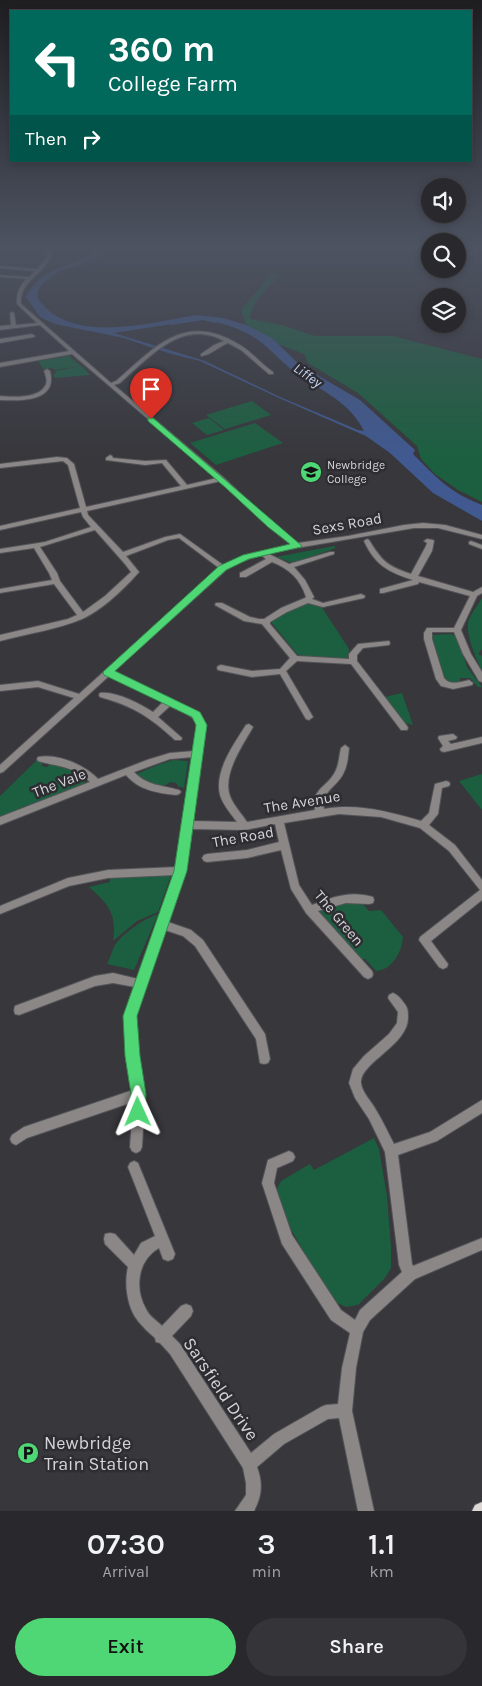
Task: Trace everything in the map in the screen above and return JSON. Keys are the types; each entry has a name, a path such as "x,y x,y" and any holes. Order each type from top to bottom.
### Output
{"street":[{"path":"13,317 14,326"},
{"path":"32,317 222,479 271,525 298,546"},
{"path":"0,328 40,324"},
{"path":"110,385 118,382 175,336 186,332 206,332 228,341 271,373"},
{"path":"0,341 32,336"},
{"path":"203,355 216,346 228,341"},
{"path":"0,365 72,352"},
{"path":"0,398 37,396 50,383 51,378 47,371"},
{"path":"110,457 108,459 131,462 164,461 185,488"},
{"path":"0,466 65,459 71,464 82,510 133,568 134,575 108,598 82,616 70,621 0,638"},
{"path":"0,528 222,479"},
{"name":"Sexs Road","path":"0,770 223,568 246,557 421,525 440,526 478,543"},
{"path":"0,552 36,546 96,528"},
{"path":"121,555 167,538 180,536 223,568"},
{"path":"383,591 415,582 417,568 430,548 431,541 427,540"},
{"path":"366,541 382,564 397,572 474,595"},
{"path":"36,546 53,573 56,582 82,616"},
{"path":"288,566 332,552"},
{"path":"263,553 270,560 288,566 293,570 309,592 310,597 308,600"},
{"path":"243,575 270,560"},
{"path":"0,591 56,582"},
{"path":"482,589 474,595 457,630 467,654 482,679"},
{"path":"219,604 242,618 253,622 266,621 284,610 308,600 323,605 361,596"},
{"path":"266,621 266,624 295,658 353,661"},
{"path":"457,630 430,630 428,639 440,679 444,684 453,686 469,683"},
{"path":"386,643 361,646 353,654 353,661 404,728"},
{"path":"221,668 252,674 282,671 295,658"},
{"path":"282,671 309,717"},
{"path":"108,672 196,715 202,725 181,871 130,1016 138,1094 136,1147"},
{"path":"0,688 38,684 80,697"},
{"path":"102,695 116,697 154,716 178,738"},
{"path":"154,716 169,702"},
{"path":"245,826 225,796 224,784 236,749 248,727"},
{"path":"453,737 440,739 446,748 482,740"},
{"path":"320,812 318,805 320,796 340,774 345,748"},
{"name":"The Vale","path":"0,821 170,756 198,754"},
{"path":"41,759 70,764 83,770 97,783"},
{"path":"128,771 143,786 159,791 176,792"},
{"path":"423,825 432,814 438,786 446,784"},
{"name":"The Avenue","path":"187,824 245,826 320,812 352,810 381,813 423,825 452,848 482,887"},
{"name":"The Green","path":"279,821 294,886 310,910 368,974"},
{"name":"The Road","path":"208,858 247,854 284,845"},
{"path":"0,910 68,882 108,874 181,871"},
{"path":"443,964 424,940 482,894"},
{"path":"310,910 354,896 369,900"},
{"path":"162,924 187,933 199,943 261,1038 264,1058"},
{"path":"19,1010 95,981 113,978 141,984"},
{"path":"393,998 403,1010 403,1024 393,1038 368,1060 357,1073 355,1082 359,1094 376,1121 391,1151 406,1265 410,1274"},
{"path":"16,1139 24,1132 138,1094"},
{"path":"391,1151 433,1137 482,1106"},
{"path":"289,1157 272,1164 268,1183 287,1238 336,1316 357,1330"},
{"path":"134,1167 168,1254"},
{"path":"110,1239 135,1265 146,1248 162,1239"},
{"path":"366,1511 345,1411 349,1368 357,1330 365,1315 410,1274 482,1244"},
{"name":"Sarsfield Drive","path":"135,1265 133,1294 141,1315 175,1349 249,1464 253,1476 254,1493 251,1505 243,1511"},
{"name":"Sarsfield Drive","path":"161,1337 186,1311"},
{"name":"Sarsfield Drive","path":"249,1464 280,1439 326,1412 345,1411"}],"green space":[{"path":"243,317 250,317 250,319 282,325 315,336 393,336 482,359 482,502 458,490 435,474 421,459 417,446 358,393 308,363 304,354 278,344 272,338 246,325"},
{"path":"69,356 81,366 55,370 52,368 43,369 38,361"},
{"path":"82,366 90,375 55,378 53,375 56,373 55,371"},
{"path":"252,401 271,415 225,429 206,415"},
{"path":"209,418 224,430 207,435 192,423"},
{"path":"255,423 283,443 216,465 190,443"},
{"path":"334,546 336,548 293,563 276,557"},
{"path":"482,598 482,649 478,654 482,656 482,670 471,645 468,624 470,616"},
{"path":"306,602 321,606 349,649 348,660 298,655 271,622 271,619"},
{"path":"451,634 458,637 467,667 482,687 478,687 470,678 460,678 460,683 451,685 443,679 431,638 432,635"},
{"path":"402,693 413,725 402,722 385,697"},
{"path":"37,760 42,762 42,766 48,767 50,762 76,769 87,779 83,785 0,817 0,796"},
{"path":"173,760 188,761 184,788 176,783 170,782 159,787 139,780 137,774"},
{"path":"482,774 482,810 459,781"},
{"path":"109,875 171,875 158,912 137,921 113,941 114,924 110,911 102,899 89,887 110,882"},
{"path":"352,899 359,900 369,911 381,910 403,937 401,949 395,959 382,970 376,971 365,959 358,959 318,912"},
{"path":"158,914 134,970 107,964 115,945 128,931"},
{"path":"374,1138 379,1149 387,1196 391,1268 385,1278 358,1305 346,1307 331,1300 283,1215 276,1191 281,1181 310,1164 314,1170"}],"water":[{"path":"40,317 59,317 91,327 134,326 187,317 223,318 246,325 272,338 300,365 360,400 415,450 413,454 437,477 461,495 482,505 482,521 433,493 390,453 366,436 200,361 168,353 124,338 55,324","holes":["194,319 230,326 255,338 297,374 335,398 351,412 364,431 280,397 205,361 114,333"]}],"waterway":[{"name":"Liffey","path":"172,323 203,318 215,321"}],"place":[{"name":"Newbridge College","path":"311,472"},
{"name":"Newbridge Train Station","path":"28,1453"}],"route":[{"path":"138,1112 130,1016 181,871 202,725 196,715 108,672 223,568 246,557 298,546 271,525 151,419"}]}
